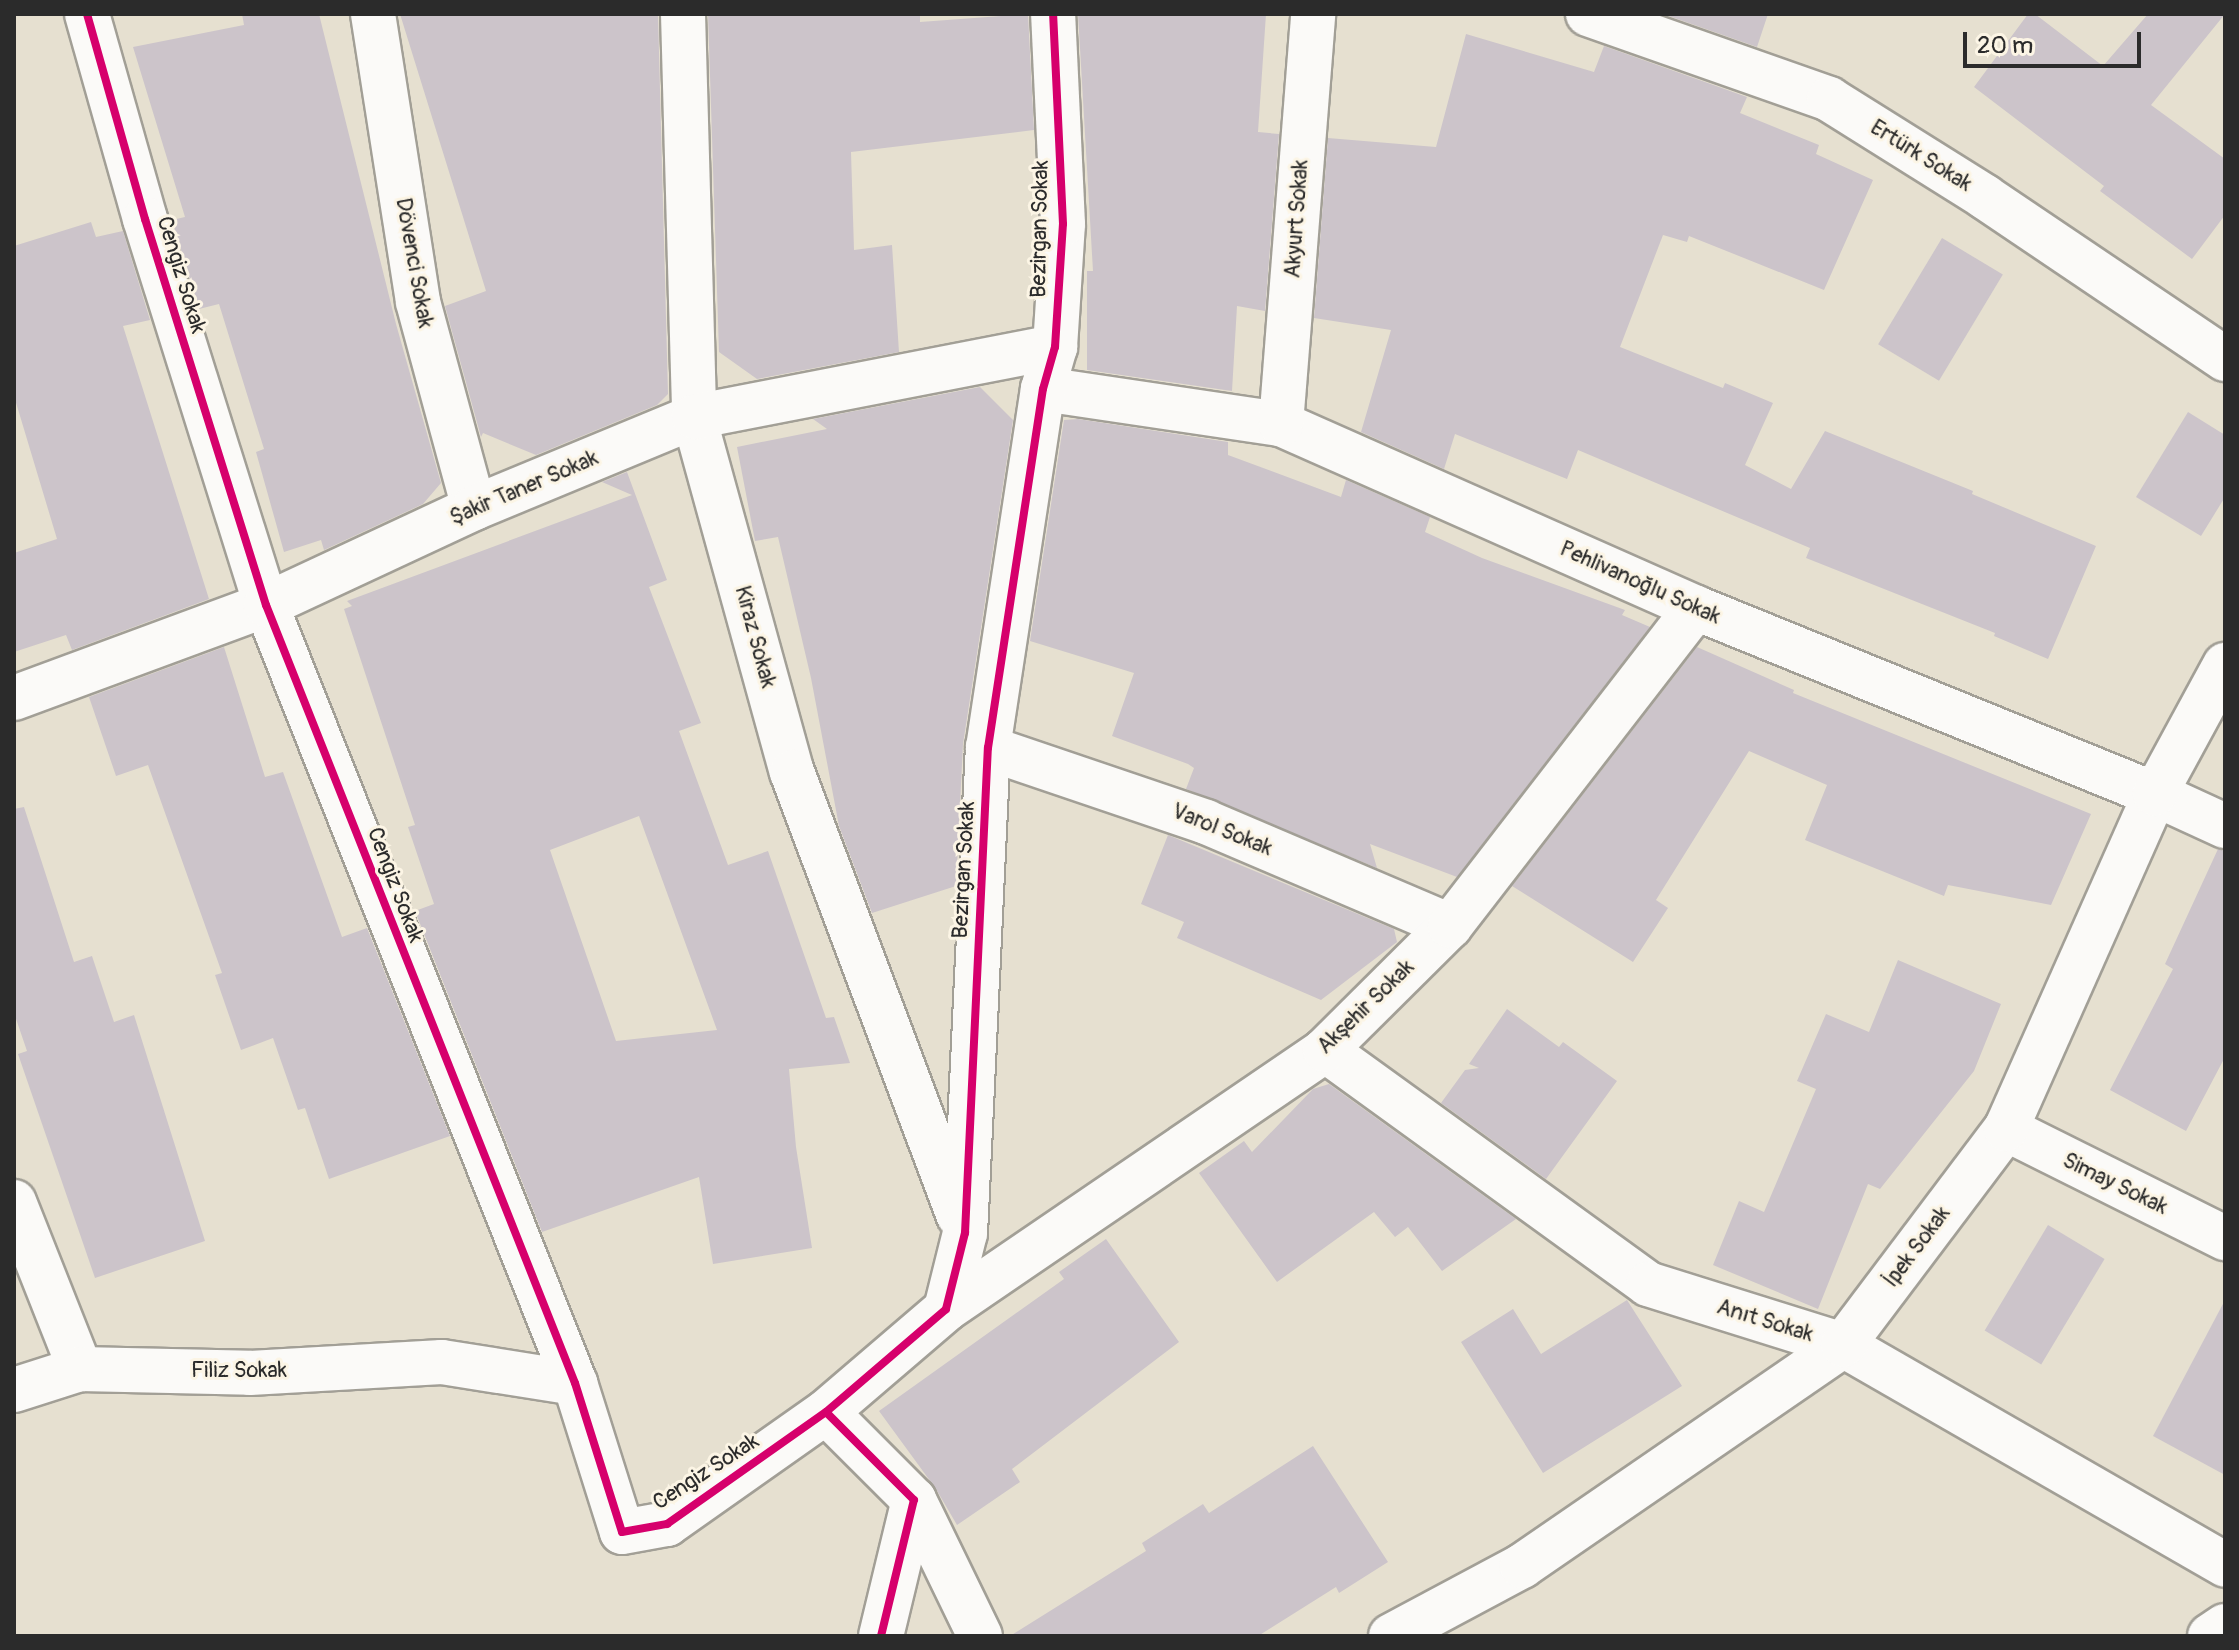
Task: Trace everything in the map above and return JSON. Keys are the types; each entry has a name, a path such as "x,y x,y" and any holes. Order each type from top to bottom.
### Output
{"street":[{"name":"Cengiz Sokak","path":"87,14 145,219 266,605 575,1383 622,1532 667,1524 826,1412"},
{"name":"Dövenci Sokak","path":"373,14 418,302 474,508"},
{"name":"Kiraz Sokak","path":"683,14 694,417 792,772 965,1233"},
{"name":"Bezirgan Sokak","path":"946,1309 965,1233 988,748 1043,389 1055,347 1063,224 1053,14"},
{"name":"Akyurt Sokak","path":"1281,424 1313,14"},
{"name":"Ertürk Sokak","path":"1588,14 1829,99 1985,197 2225,359"},
{"name":"Şakir Taner Sokak","path":"14,698 266,605 474,508 694,417 1055,347"},
{"name":"Pehlivanoğlu Sokak","path":"1043,389 1281,424 1696,608 2155,794 2225,826"},
{"name":"Akşehir Sokak","path":"946,1309 1325,1050 1450,926 1696,608"},
{"name":"İpek Sokak","path":"1391,1636 1522,1566 1843,1345 2006,1129 2155,794 2225,665"},
{"name":"Varol Sokak","path":"988,748 1206,822 1450,926"},
{"name":"Anıt Sokak","path":"1325,1050 1648,1284 1843,1345 2225,1565"},
{"name":"Simay Sokak","path":"2006,1129 2225,1238"},
{"path":"14,1202 80,1369"},
{"path":"946,1309 826,1412 914,1500 980,1636"},
{"name":"Filiz Sokak","path":"14,1390 80,1369 250,1373 442,1362 575,1383"},
{"path":"881,1636 914,1500"},
{"path":"2210,1636 2225,1626"}],"building":[{"path":"242,14 319,14 396,324 441,483 423,504 324,550 321,540 284,552 256,452 264,449 219,304 199,309 172,220 185,217 133,47 244,25"},
{"path":"400,14 658,14 668,394 657,405 536,455 483,433 481,437 445,306 486,291"},
{"path":"708,14 920,14 920,22 1028,14 1034,130 851,152 854,250 892,245 899,352 757,379 719,352"},
{"path":"1078,14 1266,14 1258,132 1279,134 1265,311 1237,306 1232,391 1087,370 1087,271 1093,271"},
{"path":"1663,14 1768,14 1757,47"},
{"path":"2028,14 2035,14 2103,66 2148,14 2225,14 2151,105 2225,159 2225,215 2192,259 2100,191 2104,186 1974,87"},
{"path":"1466,34 1594,72 1604,46 1747,97 1740,113 1819,145 1816,154 1873,180 1824,290 1689,236 1687,242 1663,235 1620,347 1723,388 1725,383 1773,403 1745,465 1791,489 1825,431 1973,491 1972,494 2096,546 2048,659 1994,636 1995,633 1806,558 1810,548 1578,450 1567,479 1455,434 1444,469 1361,432 1391,330 1314,318 1328,138 1436,147"},
{"path":"91,222 96,237 123,231 150,320 123,326 209,599 72,650 66,635 14,652 14,553 57,539 14,396 14,246"},
{"path":"1942,238 2003,275 1939,381 1878,344"},
{"path":"980,387 1013,420 963,744 956,886 872,913 839,826 811,678 778,537 755,541 737,447 827,429 813,419"},
{"path":"2188,412 2225,435 2225,497 2201,536 2136,497"},
{"path":"1078,419 1228,442 1228,455 1341,497 1346,480 1430,517 1425,532 1482,558 1625,610 1622,615 1650,627 1457,877 1370,844 1377,868 1186,789 1194,768 1112,736 1134,673 1030,641 1064,420"},
{"path":"627,472 667,580 649,587 701,723 679,731 728,865 768,851 826,1018 834,1017 850,1063 789,1069 796,1147 812,1248 713,1264 699,1177 542,1232 415,911 434,904 408,827 415,825 344,609 352,606 347,601 632,495 602,482","holes":["639,816 717,1030 616,1041 550,850"]},
{"path":"224,647 265,777 283,772 342,937 367,928 450,1136 329,1179 305,1108 298,1110 273,1038 241,1050 215,975 222,973 148,765 116,776 89,697"},
{"path":"1697,647 1794,690 1793,693 2091,814 2051,905 1948,885 1944,896 1805,840 1827,785 1749,751 1656,900 1668,908 1633,962 1512,886"},
{"path":"24,807 74,962 92,956 114,1022 134,1015 205,1241 95,1278 18,1054 27,1051 14,1013 14,809"},
{"path":"1168,835 1394,929 1397,942 1321,1000 1177,938 1184,922 1141,904"},
{"path":"2218,849 2225,851 2225,1057 2186,1131 2110,1090 2173,969 2165,964"},
{"path":"1898,960 2001,1004 1974,1071 1880,1189 1868,1184 1818,1309 1713,1265 1739,1201 1764,1212 1816,1089 1797,1081 1826,1014 1869,1032"},
{"path":"1507,1009 1559,1047 1563,1042 1617,1081 1546,1179 1441,1103 1465,1070 1479,1068 1469,1064"},
{"path":"1329,1084 1516,1219 1442,1271 1408,1227 1395,1237 1374,1212 1277,1282 1199,1173 1244,1141 1252,1152 1313,1089"},
{"path":"2048,1225 2105,1259 2041,1364 1985,1330"},
{"path":"1106,1239 1179,1342 1012,1469 1020,1482 957,1525 936,1489 879,1411 1064,1279 1059,1272"},
{"path":"1627,1300 1682,1386 1543,1473 1461,1342 1513,1309 1541,1354"},
{"path":"2225,1300 2225,1475 2153,1436"},
{"path":"1313,1446 1388,1562 1339,1593 1336,1587 1258,1636 1010,1636 1146,1551 1142,1543 1203,1504 1209,1513"}],"cycle path":[{"path":"87,14 145,219 266,605 575,1383 622,1532 667,1524 826,1412"},
{"path":"881,1636 914,1500 826,1412 946,1309 965,1233 988,748 1043,389 1055,347 1063,224 1053,14"}]}
